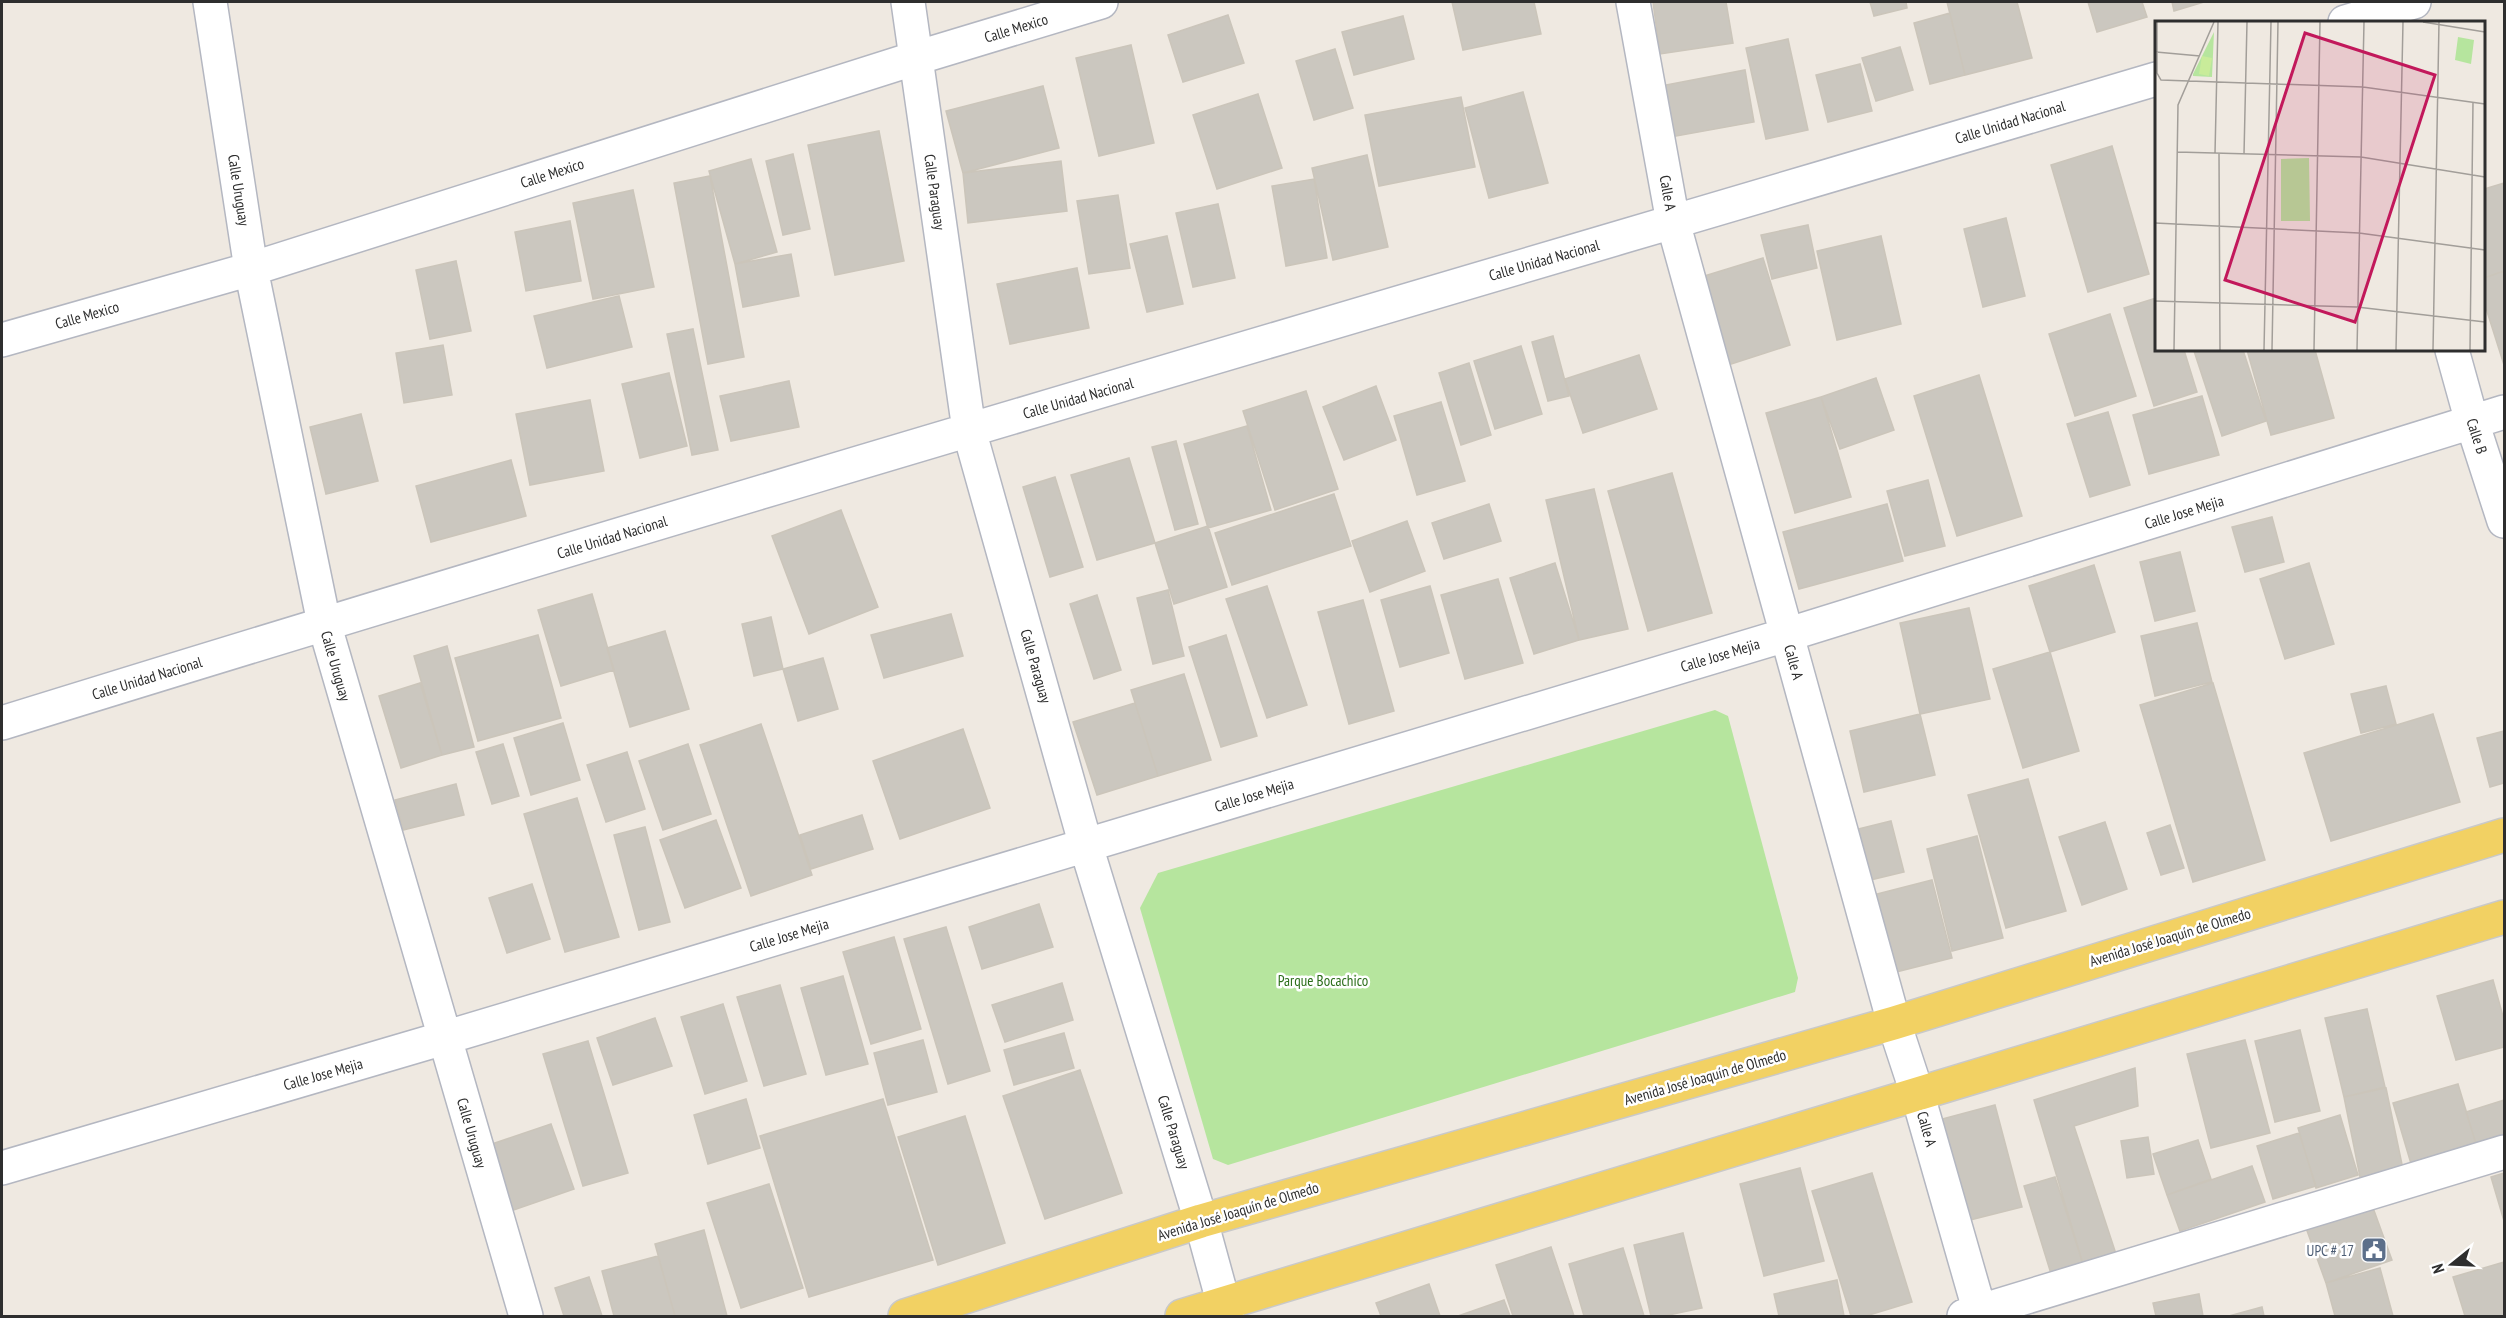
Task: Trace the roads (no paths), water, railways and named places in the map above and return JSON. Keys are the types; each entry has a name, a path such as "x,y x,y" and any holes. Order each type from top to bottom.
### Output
{"main road":[{"name":"Avenida José Joaquín de Olmedo","path":"905,1317 1201,1221 1894,1023 2505,835"},
{"path":"1182,1317 1225,1310 2505,918"}],"street":[{"name":"Calle Uruguay","path":"210,2 251,269 324,623 526,1317"},
{"name":"Calle Paraguay","path":"908,2 969,430 1086,846 1201,1221 1225,1310"},
{"name":"Calle Mexico","path":"2,340 251,269 916,58 1101,2"},
{"name":"Calle A","path":"1633,2 1673,222 1894,1023 1918,1096 1974,1315"},
{"path":"2356,16 2414,2"},
{"name":"Calle Unidad Nacional","path":"2,723 324,623 2155,79"},
{"name":"Calle B","path":"2452,351 2472,422 2505,521"},
{"name":"Calle Jose Mejia","path":"2,1168 444,1038 1786,635 2505,412"},
{"path":"1974,1315 2505,1152"}],"place":[{"name":"UPC # 17","path":"2374,1250"}],"park label":[{"name":"Parque Bocachico","path":"1323,980"}]}
